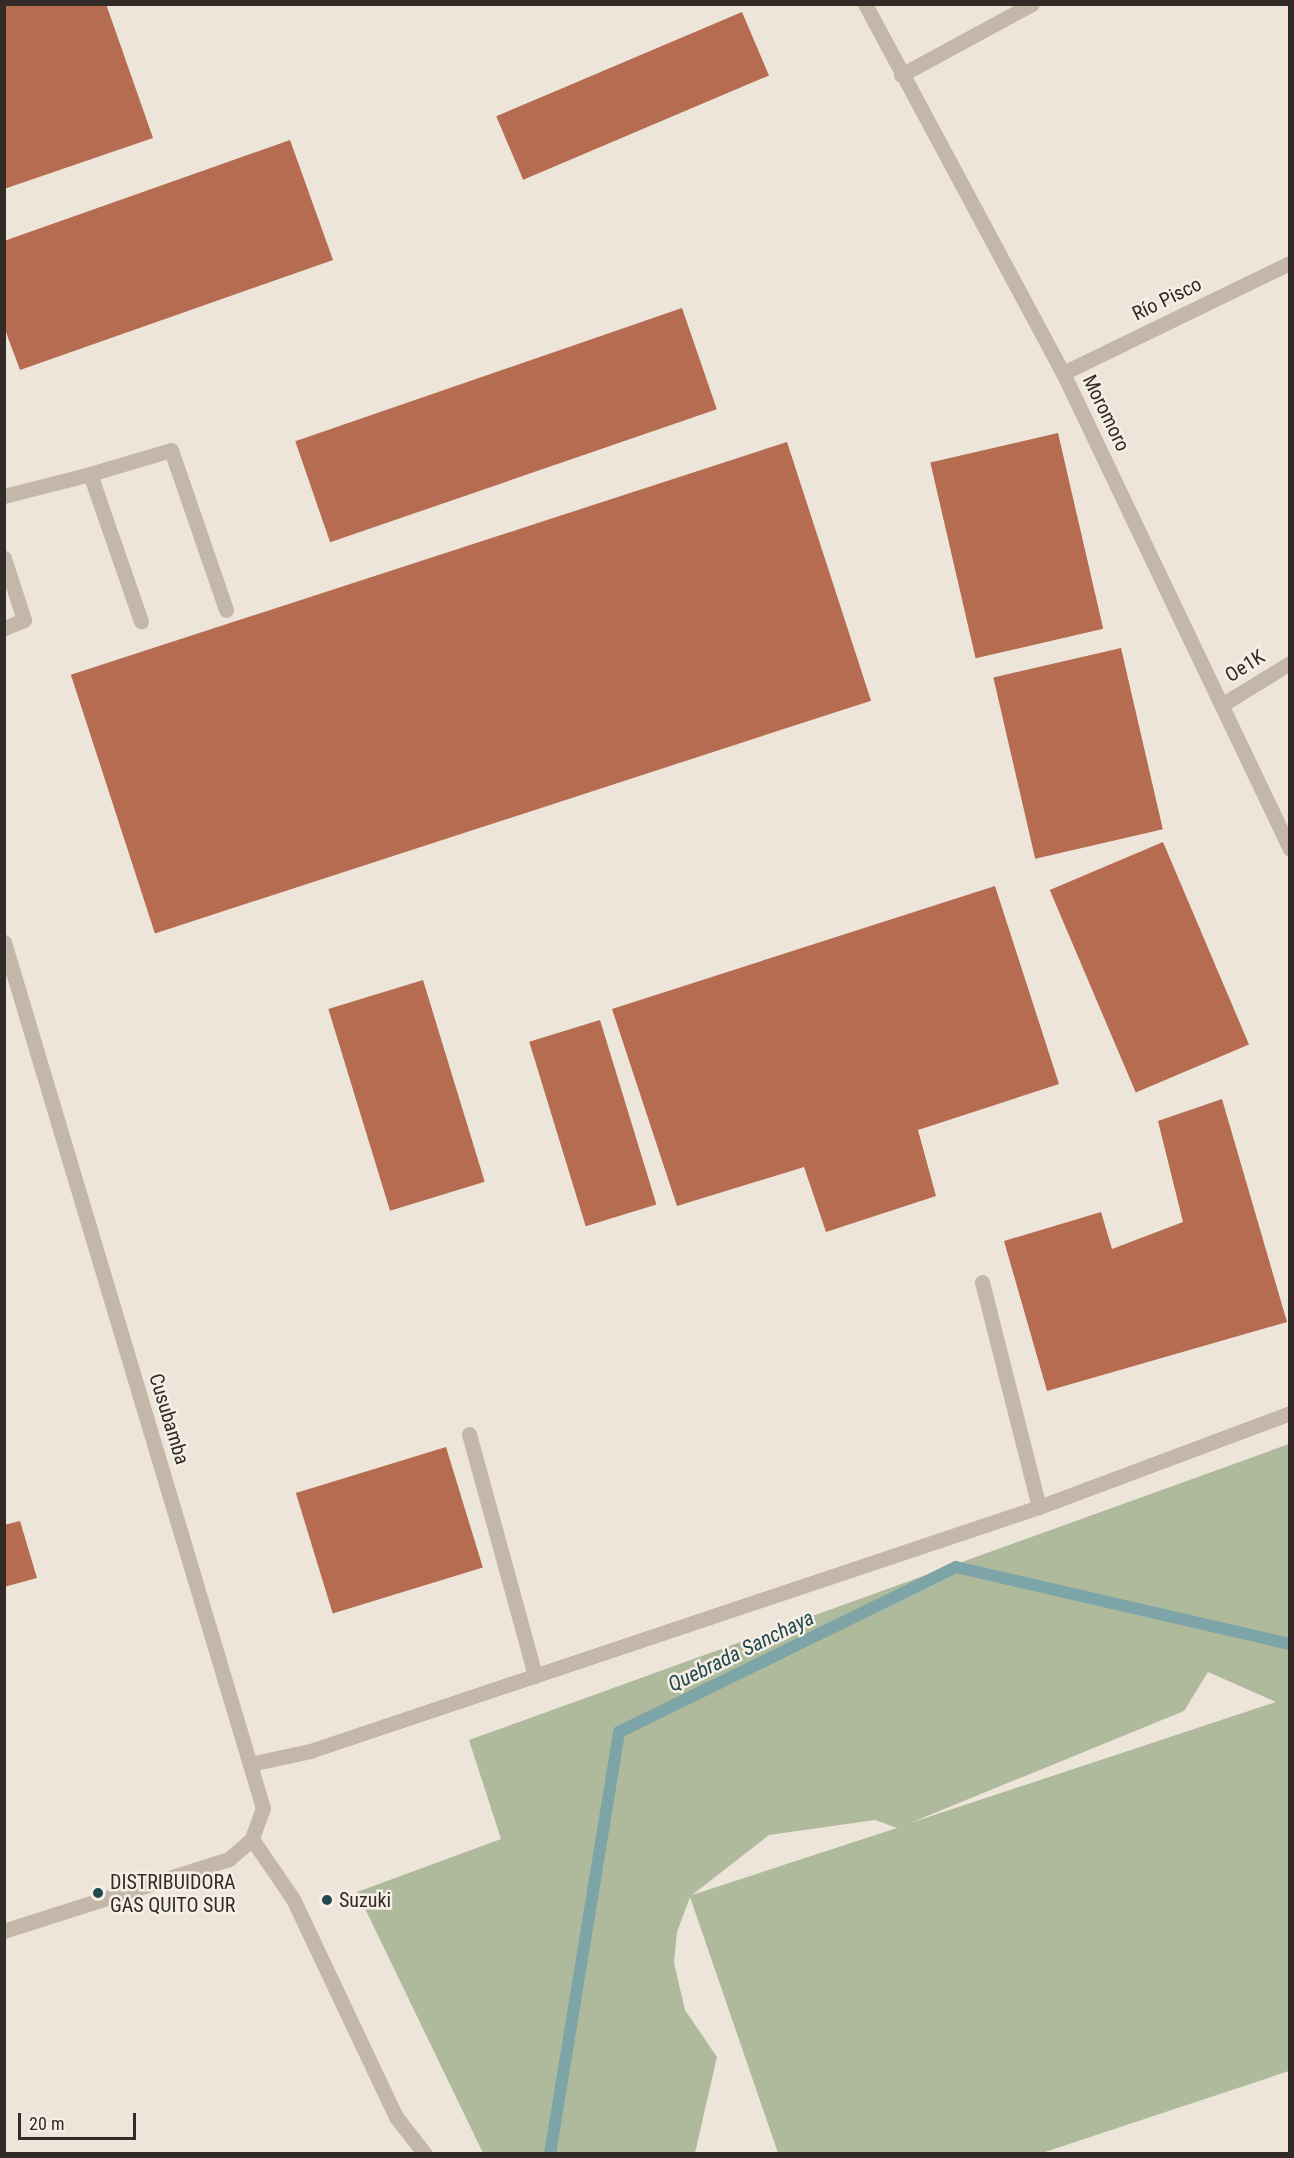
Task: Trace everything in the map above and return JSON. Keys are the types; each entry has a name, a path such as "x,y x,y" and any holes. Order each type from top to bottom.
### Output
{"street":[{"name":"Moromoro","path":"865,4 1064,373 1290,849"},
{"path":"902,75 1032,4"},
{"name":"Río Pisco","path":"1064,373 1290,264"},
{"path":"4,496 171,450 226,610"},
{"path":"90,474 141,621"},
{"path":"4,558 24,620 4,628"},
{"name":"Oe1K","path":"1223,705 1290,663"},
{"name":"Cusubamba","path":"6,949 263,1808 252,1839"},
{"path":"982,1282 1039,1507"},
{"path":"250,1764 310,1751 1039,1507 1290,1413"},
{"path":"469,1434 535,1676"},
{"path":"4,1931 229,1859 252,1839 293,1899 396,2117 425,2154"}],"green space":[{"path":"1289,1444 1289,2071 1042,2153 778,2153 690,1897 677,1932 674,1963 685,2010 717,2057 695,2153 483,2153 357,1892 501,1839 469,1740","holes":["1208,1672 1276,1702 910,1823 1184,1711","875,1820 897,1828 692,1895 769,1835"]}],"building":[{"path":"106,4 153,138 4,189 4,5"},
{"path":"742,12 769,76 523,180 496,116"},
{"path":"290,140 333,260 20,370 4,327 4,241"},
{"path":"682,308 717,409 330,542 295,441"},
{"path":"1058,433 1103,629 976,658 930,462"},
{"path":"787,442 871,701 155,933 71,675"},
{"path":"1121,648 1163,829 1035,859 993,677"},
{"path":"1163,842 1249,1045 1136,1093 1050,890"},
{"path":"995,886 1059,1084 918,1130 936,1196 826,1232 804,1167 677,1206 612,1009"},
{"path":"423,980 485,1182 390,1211 328,1009"},
{"path":"600,1020 656,1205 586,1226 529,1042"},
{"path":"1222,1099 1287,1322 1047,1391 1004,1241 1101,1212 1112,1249 1183,1222 1158,1121"},
{"path":"446,1447 483,1567 333,1613 296,1493"},
{"path":"20,1521 37,1578 4,1587 4,1525"}],"waterway":[{"name":"Quebrada Sanchaya","path":"550,2154 619,1732 956,1567 1290,1644"}],"place":[{"name":"DISTRIBUIDORA GAS QUITO SUR","path":"98,1893"},
{"name":"Suzuki","path":"327,1900"}]}
